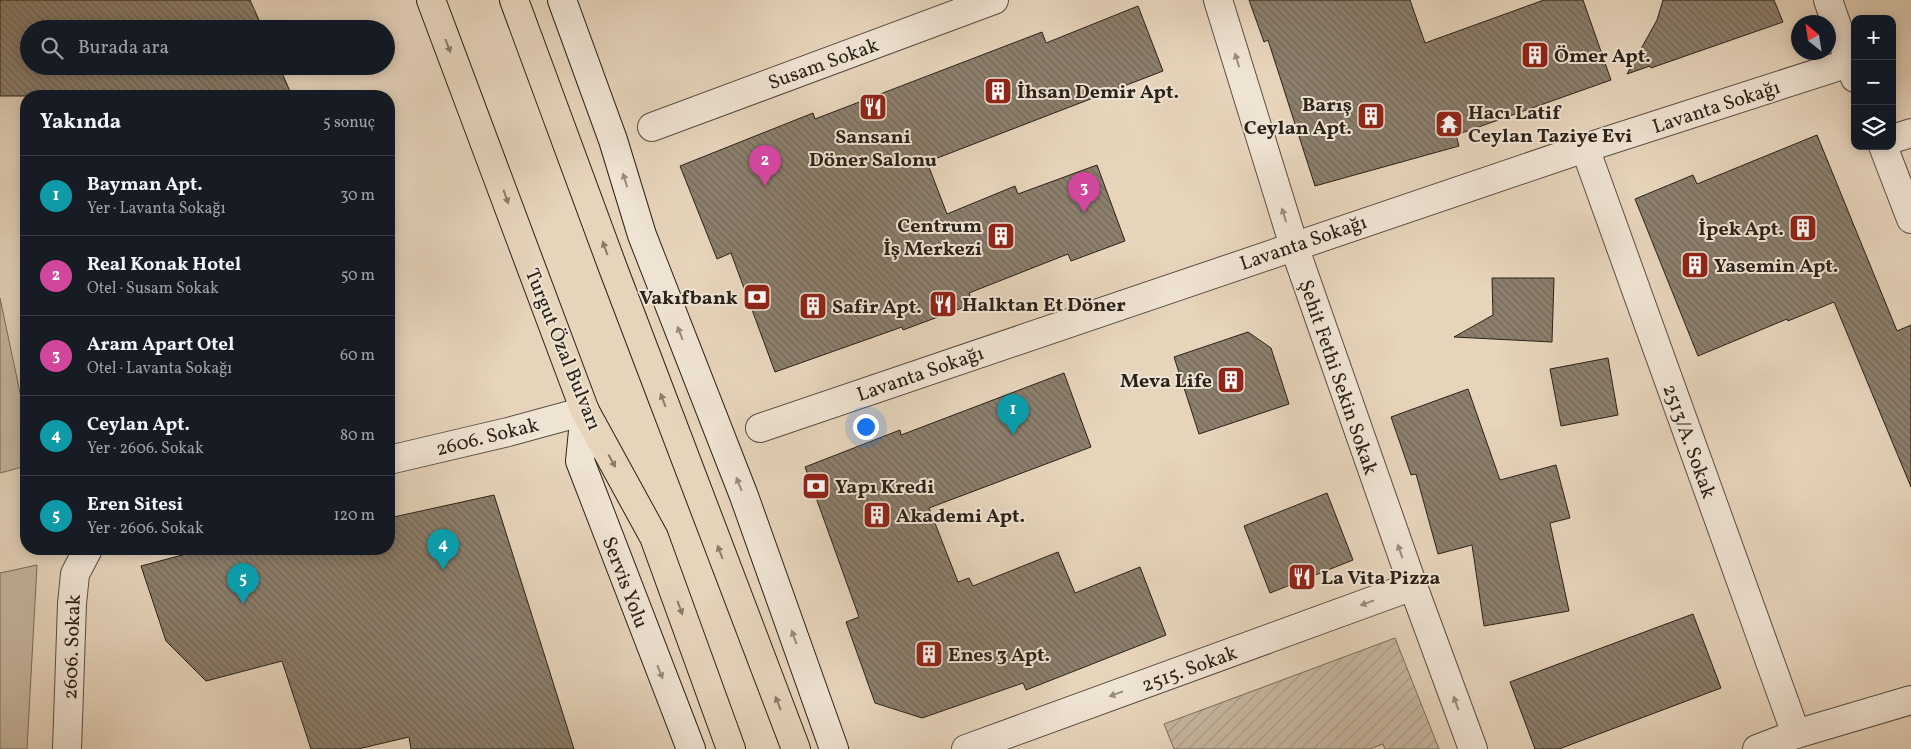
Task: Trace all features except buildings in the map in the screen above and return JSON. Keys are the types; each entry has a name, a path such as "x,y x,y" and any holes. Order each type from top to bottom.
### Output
{"main road":[{"name":"Turgut Özal Bulvarı","path":"431,0 585,411 654,537 731,749"},
{"path":"514,0 613,268 796,749"}],"street":[{"path":"562,0 613,140 642,235 744,496 834,749"},
{"name":"Susam Sokak","path":"652,127 994,0"},
{"name":"Şehit Fethi Sekin Sokak","path":"1218,0 1294,246 1413,586 1473,749"},
{"path":"1828,0 1851,68"},
{"name":"Lavanta Sokağı","path":"760,428 1584,148 1851,71"},
{"path":"1896,138 1911,133"},
{"name":"2513/A. Sokak","path":"1584,148 1796,734"},
{"path":"1885,150 1911,219"},
{"name":"2606. Sokak","path":"395,459 508,432 585,411"},
{"name":"Servis Yolu","path":"585,411 580,461 691,749"},
{"name":"2606. Sokak","path":"68,749 73,594 75,574 85,555"},
{"name":"2515. Sokak","path":"966,749 1413,586"},
{"path":"1757,749 1796,734 1911,700"}],"shaded area":[{"path":"0,298 20,393 20,468 0,473"},
{"path":"37,565 27,749 0,749 0,573"},
{"path":"1395,638 1439,749 1385,749 1383,744 1370,749 1174,749 1164,724"}],"place":[{"name":"Ömer Apt.","path":"1535,55"},
{"name":"İhsan Demir Apt.","path":"998,91"},
{"name":"Sansani Döner Salonu","path":"873,107"},
{"name":"Barış Ceylan Apt.","path":"1371,116"},
{"name":"Hacı Latif Ceylan Taziye Evi","path":"1449,124"},
{"name":"Real Konak Hotel","path":"765,186"},
{"name":"Aram Apart Otel","path":"1084,213"},
{"name":"İpek Apt.","path":"1803,228"},
{"name":"Centrum İş Merkezi","path":"1001,236"},
{"name":"Yasemin Apt.","path":"1695,265"},
{"name":"Vakıfbank","path":"757,297"},
{"name":"Halktan Et Döner","path":"943,304"},
{"name":"Safir Apt.","path":"813,306"},
{"name":"Meva Life","path":"1231,380"},
{"name":"Bayman Apt.","path":"1013,435"},
{"name":"Yapı Kredi","path":"816,486"},
{"name":"Akademi Apt.","path":"877,515"},
{"name":"Ceylan Apt.","path":"443,570"},
{"name":"La Vita Pizza","path":"1302,577"},
{"name":"Eren Sitesi","path":"243,604"},
{"name":"Enes 3 Apt.","path":"929,654"}]}
